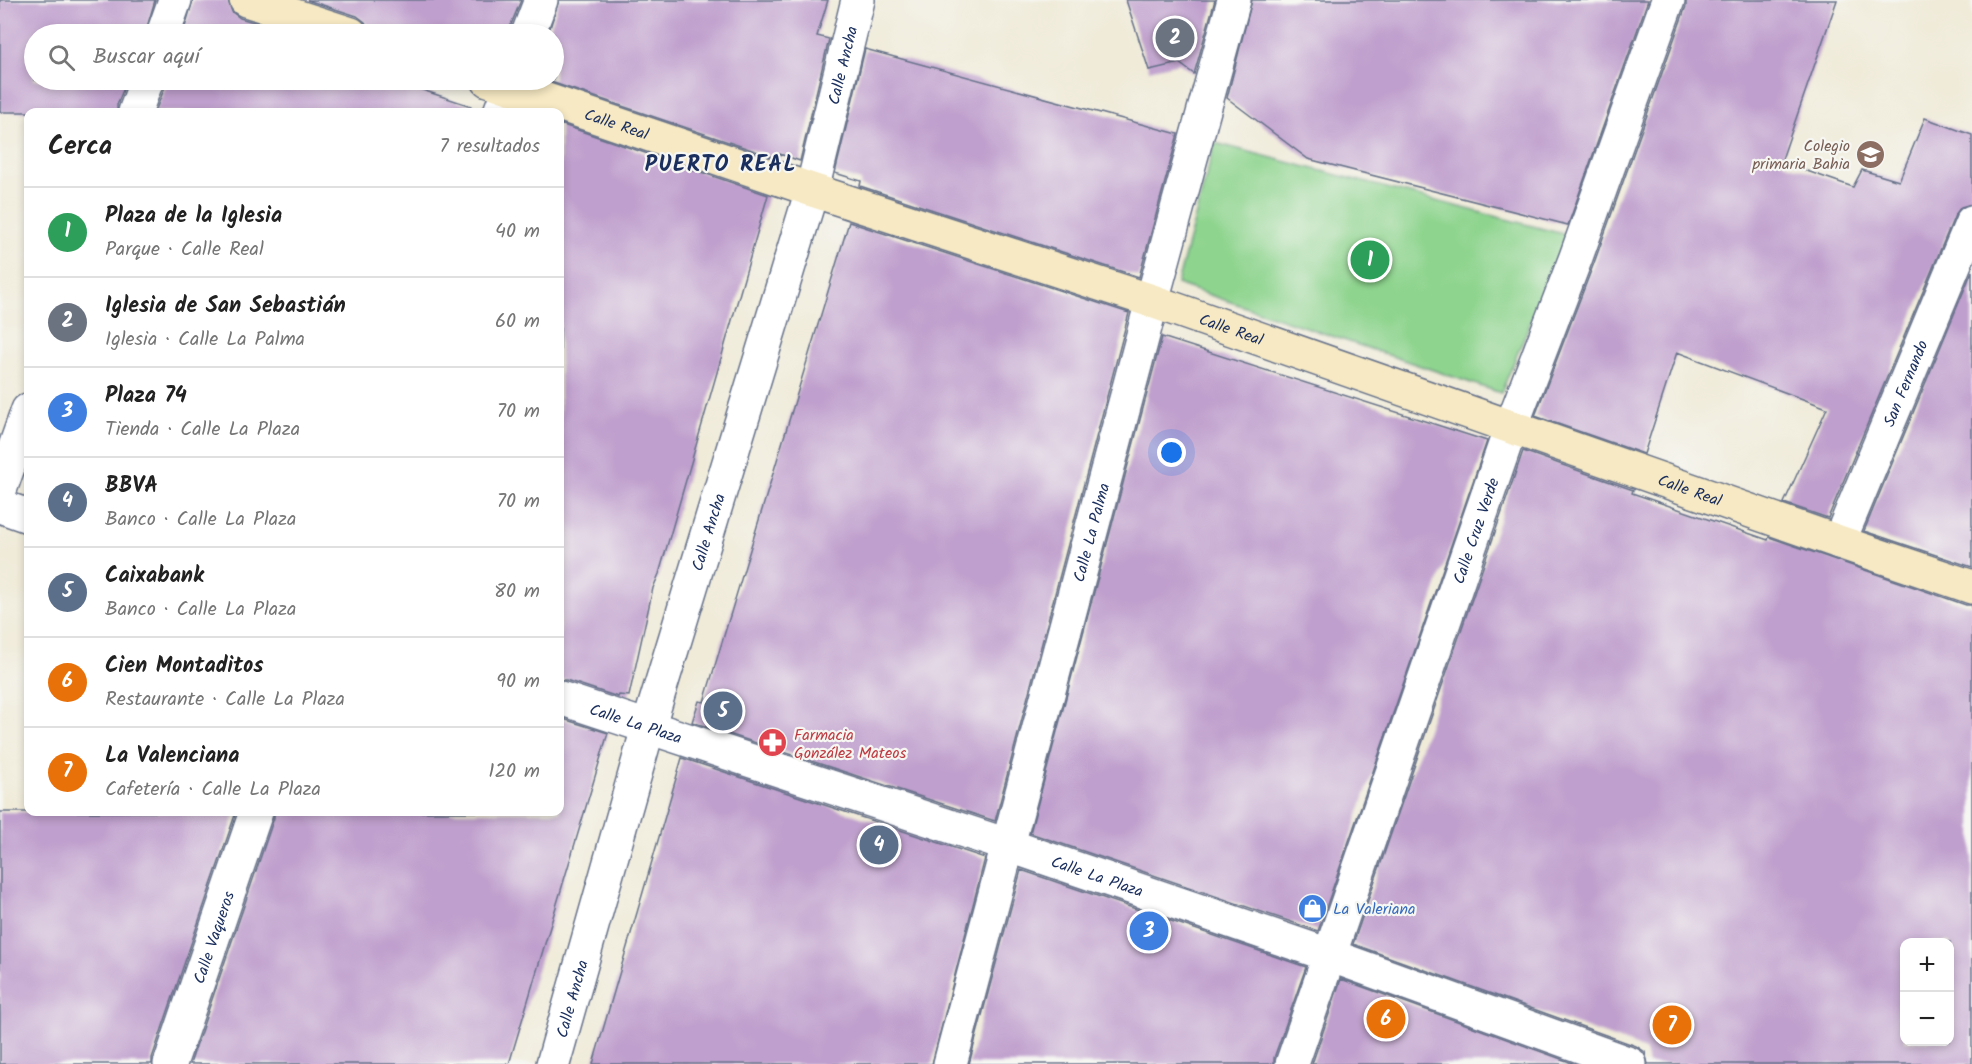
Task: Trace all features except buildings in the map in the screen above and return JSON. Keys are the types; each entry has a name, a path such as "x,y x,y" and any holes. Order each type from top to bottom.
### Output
{"street":[{"path":"167,24 175,0"},
{"path":"246,0 320,24"},
{"path":"532,24 541,0"},
{"name":"Calle Ancha","path":"553,1064 648,728 812,190 858,0"},
{"name":"Calle La Palma","path":"950,1064 1234,0"},
{"name":"Calle Cruz Verde","path":"1292,1064 1511,427 1576,257 1668,0"},
{"path":"136,108 143,90"},
{"name":"Calle Real","path":"502,90 558,108"},
{"name":"Calle Real","path":"564,110 1152,301 1972,587"},
{"name":"San Fernando","path":"1839,542 1972,222"},
{"path":"0,490 24,421"},
{"path":"0,506 24,515"},
{"name":"Calle La Plaza","path":"564,699 1007,845 1329,955 1630,1064"},
{"name":"Calle Vaqueros","path":"170,1064 255,816"}],"green space":[{"path":"1215,143 1567,235 1501,393 1177,284"}],"place":[{"name":"Iglesia de San Sebastián","path":"1175,38"},
{"name":"Colegio primaria Bahia","path":"1871,154"},
{"name":"Plaza de la Iglesia","path":"1370,260"},
{"name":"Caixabank","path":"723,711"},
{"name":"Farmacia González Mateos","path":"773,743"},
{"name":"BBVA","path":"879,845"},
{"name":"La Valeriana","path":"1312,908"},
{"name":"Plaza 74","path":"1149,931"},
{"name":"Cien Montaditos","path":"1386,1019"},
{"name":"La Valenciana","path":"1672,1025"}],"district":[{"name":"PUERTO REAL","path":"721,163"}]}
